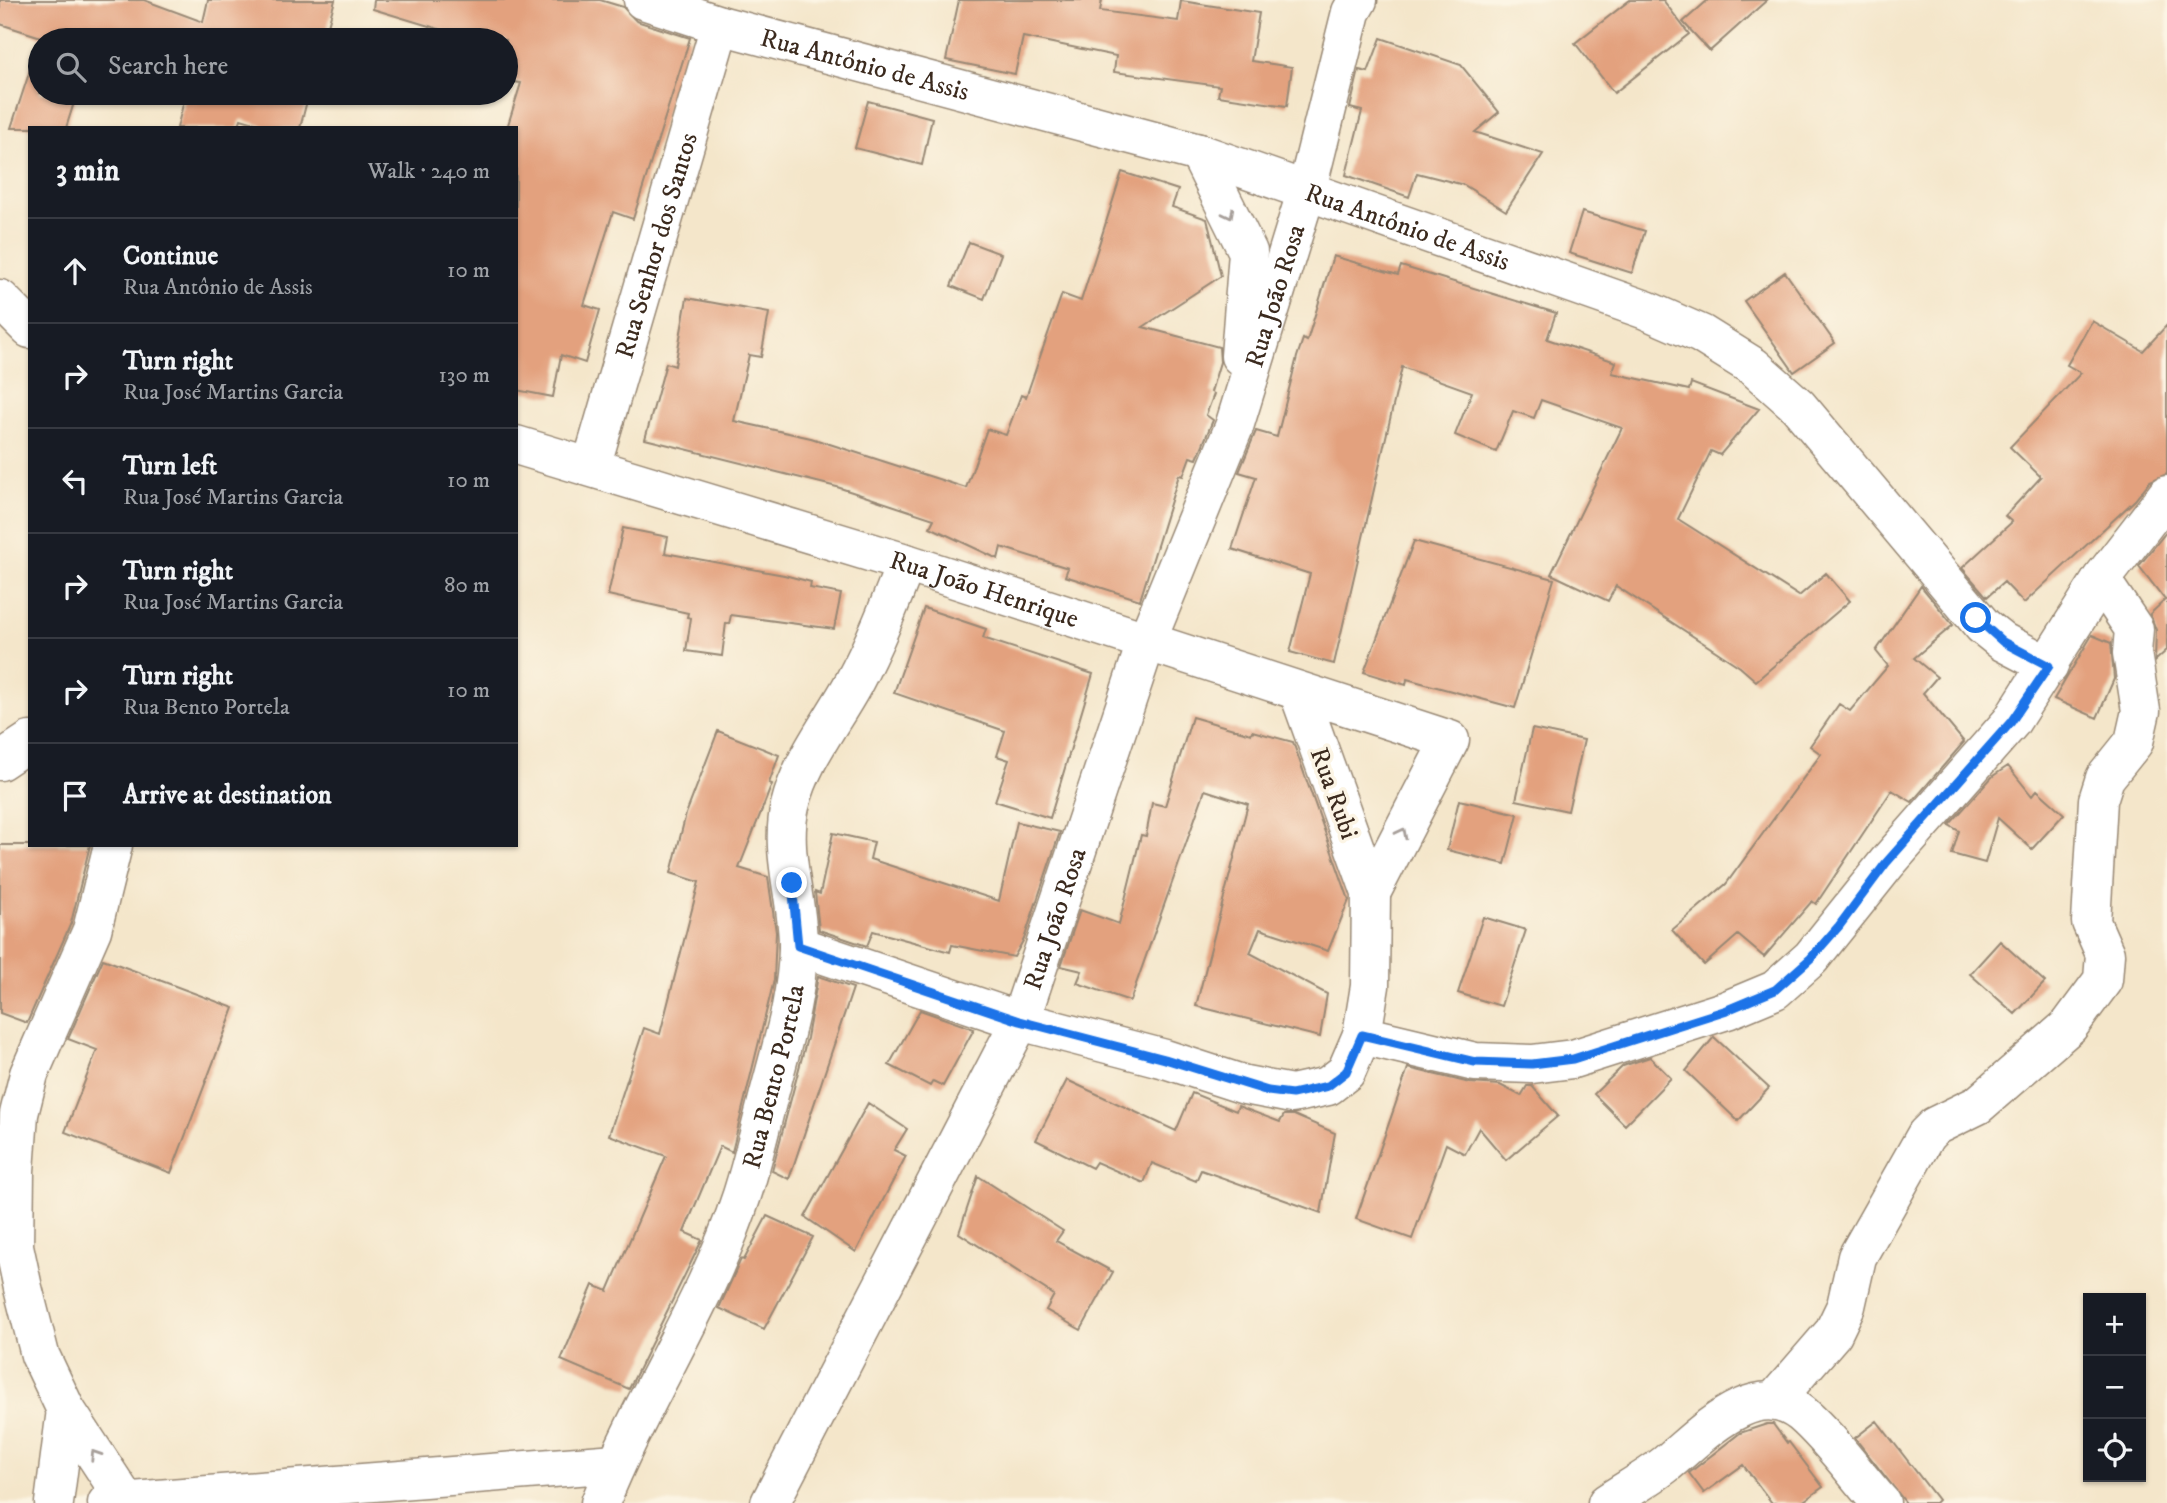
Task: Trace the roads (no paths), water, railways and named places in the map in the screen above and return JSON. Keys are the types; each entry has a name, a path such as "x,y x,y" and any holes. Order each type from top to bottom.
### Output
{"street":[{"name":"Rua Antônio de Assis","path":"643,0 720,25 1199,153 1646,310 1701,334 1754,367 1798,405 1983,626 2009,646 2049,666"},
{"name":"Rua João Rosa","path":"771,1503 1020,1021 1146,643 1234,427 1306,192 1351,12 1357,0"},
{"name":"Rua Senhor dos Santos","path":"591,467 720,25"},
{"name":"Rua João Rosa","path":"1199,153 1248,252 1234,427"},
{"path":"0,292 28,300"},
{"path":"0,299 28,326"},
{"name":"Rua João Henrique","path":"518,445 906,563 1450,740"},
{"path":"1362,1035 1475,1062 1532,1064 1573,1059 1727,1010 1775,990 1811,958 1839,926 1886,863 2011,722 2049,666 2101,580 2167,495"},
{"name":"Rua Bento Portela","path":"600,1503 616,1463 695,1309 742,1196 792,1016 798,946 788,840 790,806 813,750 840,707 882,627 906,563"},
{"path":"1775,1400 1833,1333 1846,1306 1857,1257 1926,1135 1935,1126 1978,1105 2069,1026 2103,980 2105,954 2091,922 2098,800 2105,778 2134,742 2141,711 2132,653 2134,629 2101,580"},
{"name":"Rua Rubi","path":"798,946 1020,1021 1165,1059 1245,1085 1292,1094 1314,1092 1340,1078 1352,1062 1362,1035 1370,986 1371,893 1299,693"},
{"name":"Rua Rubi","path":"1371,893 1450,740"},
{"path":"0,761 28,742"},
{"path":"113,847 92,930 29,1074 17,1131 14,1246 40,1355 66,1410 116,1501 616,1463"},
{"path":"1607,1503 1666,1464 1692,1439 1720,1420 1749,1403 1775,1400 1802,1414 1881,1503"},
{"path":"54,1503 66,1410"}]}
